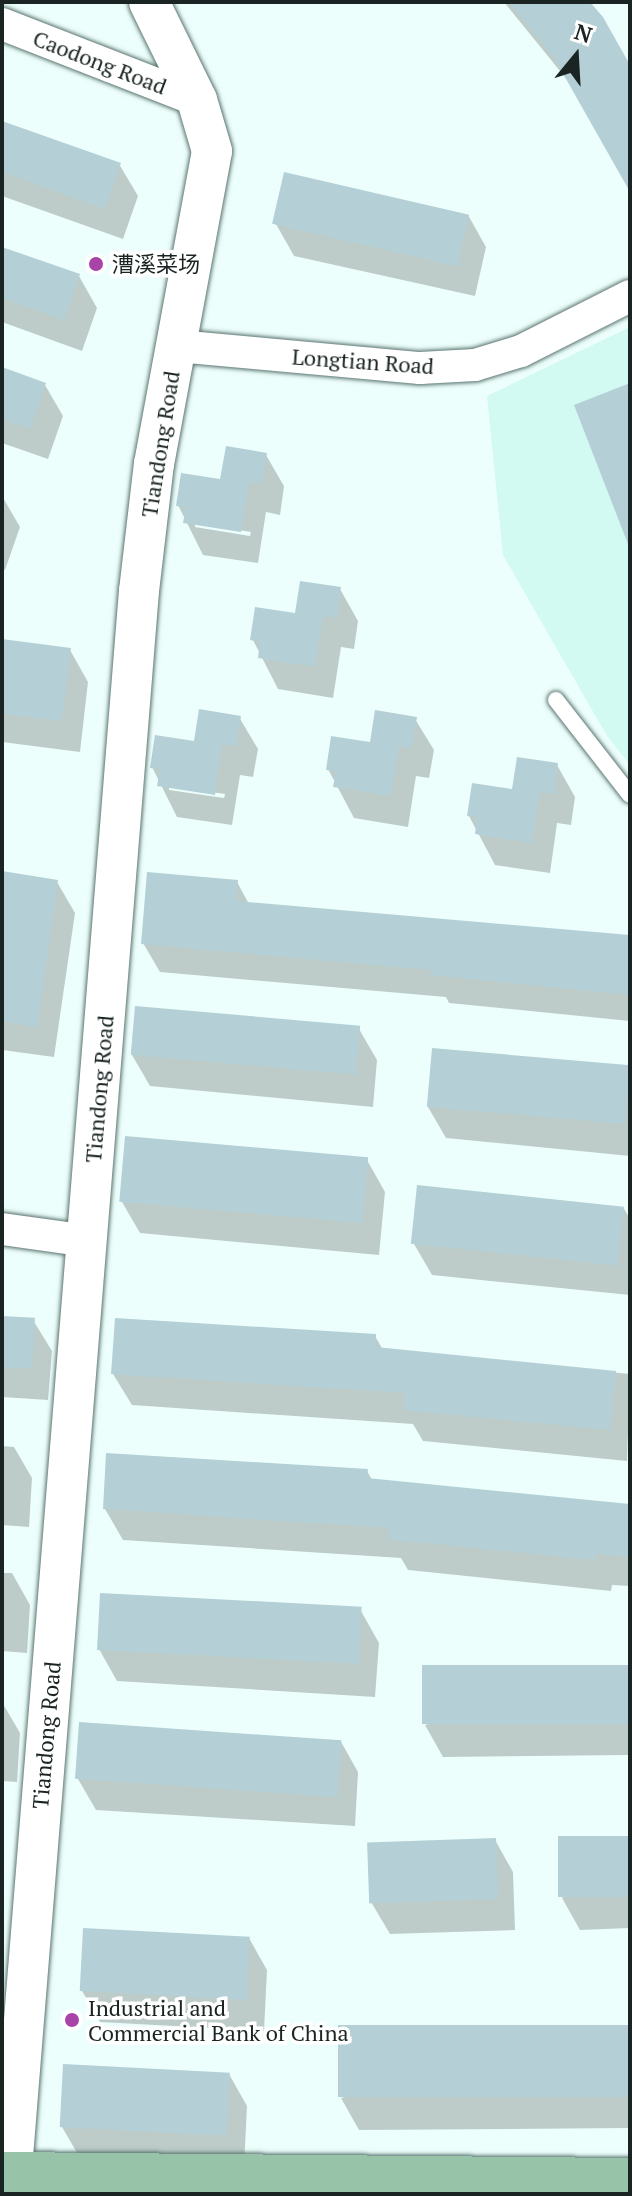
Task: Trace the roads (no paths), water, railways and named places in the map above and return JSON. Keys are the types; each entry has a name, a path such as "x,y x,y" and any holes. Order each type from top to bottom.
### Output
{"main road":[{"path":"7,2181 630,2180"}],"street":[{"name":"Tiandong Road","path":"7,2181 139,591 154,464 212,162 208,126 149,2"},
{"name":"Caodong Road","path":"2,24 197,100"},
{"name":"Longtian Road","path":"177,346 420,368 475,365 521,351 630,296"},
{"path":"2,1229 87,1241"}],"lane":[{"path":"556,700 630,795"}],"place":[{"name":"漕溪菜场","path":"96,264"},
{"name":"Industrial and Commercial Bank of China","path":"72,2020"}]}
